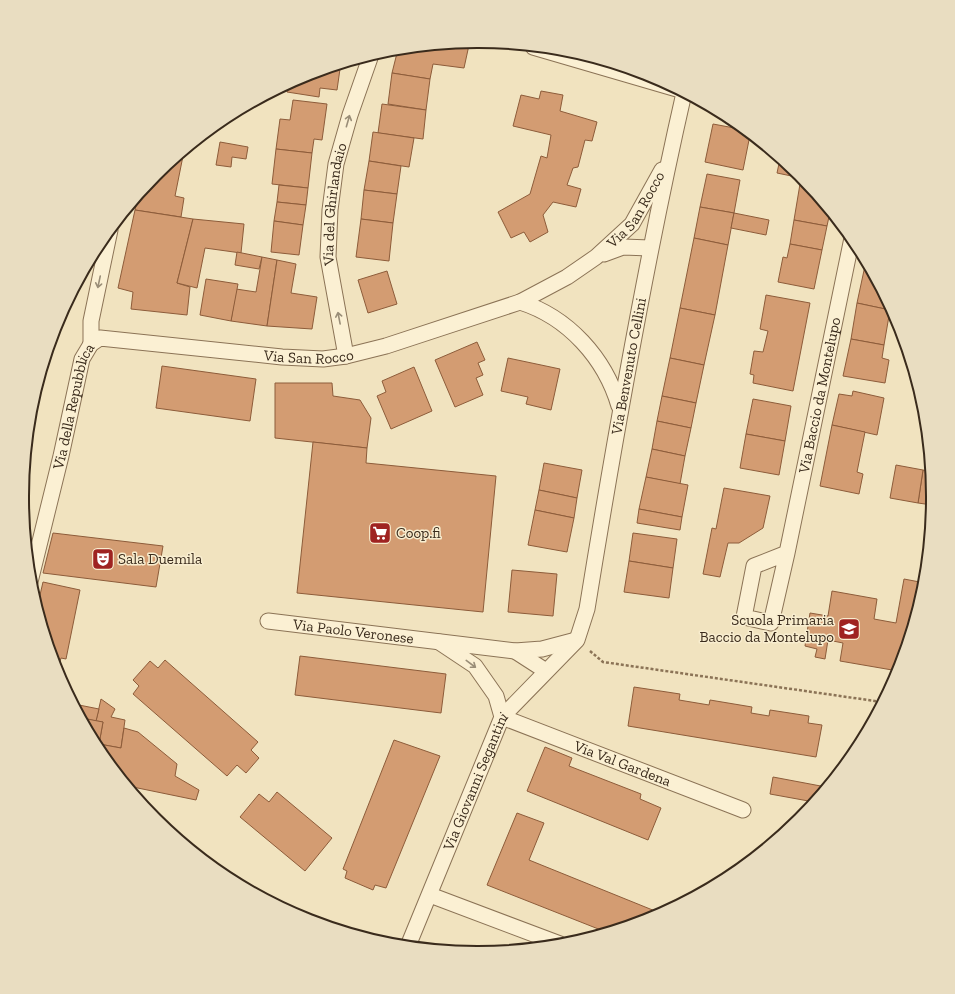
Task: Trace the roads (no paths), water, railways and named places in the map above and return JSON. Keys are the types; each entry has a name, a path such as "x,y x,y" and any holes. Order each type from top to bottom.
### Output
{"street":[{"path":"578,60 630,75"},
{"name":"Via del Ghirlandaio","path":"346,356 328,257 330,210 340,150 350,115 369,62"},
{"name":"Via Benvenuto Cellini","path":"577,640 587,609 620,409 650,248 683,99"},
{"name":"Via San Rocco","path":"91,344 100,338 282,357 323,359 346,356 386,346 520,302 567,277 596,257 632,224 669,157"},
{"name":"Via della Repubblica","path":"34,564 61,456 82,359 91,344 91,321 107,246"},
{"name":"Via San Rocco","path":"596,257 623,247 650,248"},
{"name":"Via Baccio da Montelupo","path":"788,553 850,248"},
{"path":"520,302 537,307 578,337 597,358 613,386 620,409"},
{"name":"Via Paolo Veronese","path":"268,621 515,651 542,650 577,640"},
{"name":"Via Giovanni Segantini","path":"410,941 502,717 577,640"},
{"name":"Via Paolo Veronese","path":"439,642 475,666 496,696 502,717"},
{"name":"Via Paolo Veronese","path":"515,651 546,671"},
{"name":"Via Val Gardena","path":"502,717 743,810"},
{"path":"430,895 549,940"}],"place":[{"name":"Coop.fi","path":"380,533"},
{"name":"Sala Duemila","path":"103,559"},
{"name":"Scuola Primaria Baccio da Montelupo","path":"849,629"}]}
